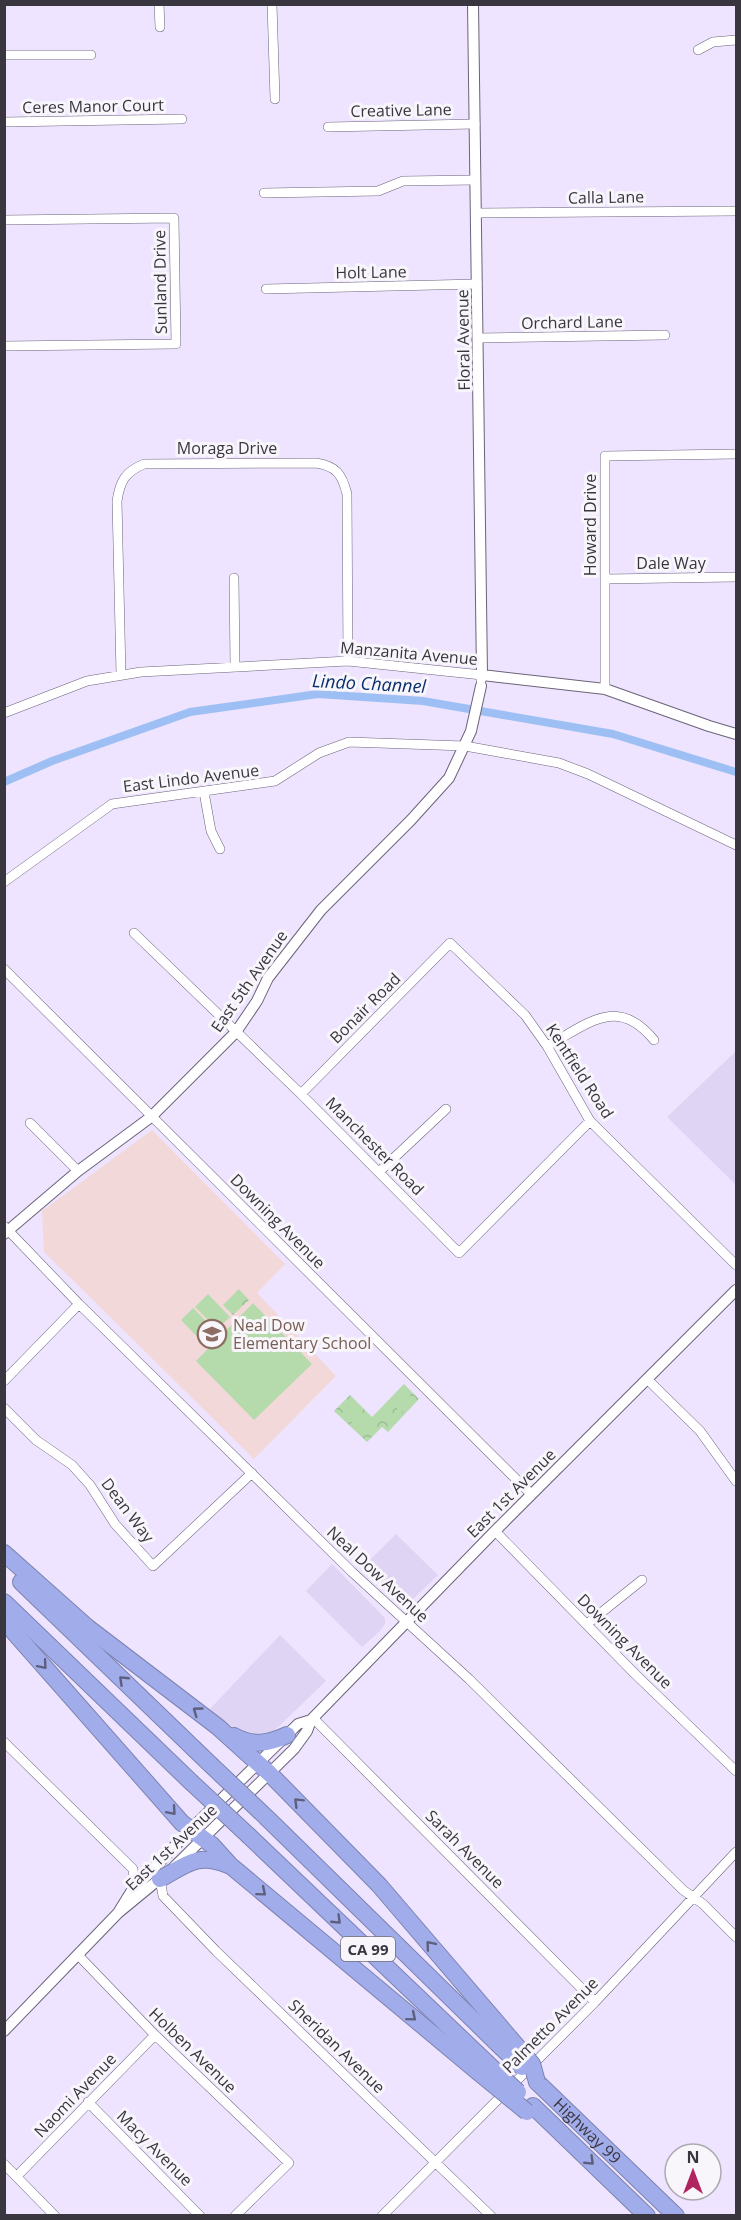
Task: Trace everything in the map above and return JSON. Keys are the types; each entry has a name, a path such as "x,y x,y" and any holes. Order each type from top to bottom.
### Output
{"highway":[{"path":"4,1553 87,1627 218,1727 264,1768 379,1885 505,2042"},
{"name":"CA 99","path":"4,1566 505,2042"},
{"name":"CA 99","path":"4,1602 249,1836 481,2066"},
{"path":"4,1621 180,1822 197,1834 231,1866 481,2066"},
{"path":"218,1727 250,1743 267,1743 286,1735"},
{"path":"157,1873 203,1858 214,1858 231,1866"},
{"name":"Highway 99","path":"505,2042 532,2064 542,2087 676,2216"},
{"name":"Highway 99","path":"481,2066 561,2133 647,2216"}],"street":[{"path":"159,4 160,27"},
{"path":"272,4 275,99"},
{"name":"Floral Avenue","path":"472,4 481,680"},
{"path":"698,50 713,42 736,40"},
{"path":"4,55 91,54"},
{"name":"Ceres Manor Court","path":"4,122 182,119"},
{"name":"Creative Lane","path":"328,127 475,124"},
{"path":"264,193 378,192 403,181 476,180"},
{"name":"Calla Lane","path":"476,213 736,211"},
{"name":"Sunland Drive","path":"4,220 174,218 176,344 4,346"},
{"name":"Holt Lane","path":"266,289 477,284"},
{"name":"Orchard Lane","path":"478,338 665,335"},
{"name":"Howard Drive","path":"605,689 605,456 736,454"},
{"name":"Moraga Drive","path":"121,674 117,501 120,485 129,471 144,464 316,463 331,465 343,477 346,494 348,661"},
{"path":"234,578 235,666"},
{"name":"Dale Way","path":"606,579 736,578"},
{"name":"Manzanita Avenue","path":"4,713 87,681 121,674 348,661 481,680 605,689 736,734"},
{"name":"East 5th Avenue","path":"6,1230 78,1171 151,1117 236,1032 257,1001 268,978 321,910 449,778 471,731 481,680"},
{"name":"East Lindo Avenue","path":"4,882 103,808 121,801 275,781 319,753 349,742 465,746 559,763 588,774 736,845"},
{"path":"204,792 211,831 220,849"},
{"name":"Manchester Road","path":"134,933 301,1094 459,1253 590,1121"},
{"name":"Kentfield Road","path":"450,943 511,999 547,1046 590,1121 736,1265"},
{"name":"Bonair Road","path":"301,1094 450,943"},
{"name":"Downing Avenue","path":"4,969 531,1494"},
{"path":"547,1046 611,1015 631,1018 654,1040"},
{"path":"380,1172 446,1108"},
{"path":"30,1123 78,1171"},
{"name":"Neal Dow Avenue","path":"6,1230 252,1473 736,1937"},
{"name":"East 1st Avenue","path":"4,2031 157,1873 264,1768 301,1740 312,1719 531,1494 736,1290"},
{"path":"4,1381 79,1304"},
{"path":"647,1379 700,1431 736,1481"},
{"name":"Dean Way","path":"4,1408 36,1440 72,1465 90,1485 115,1524 153,1566 252,1473"},
{"name":"Downing Avenue","path":"495,1531 736,1771"},
{"path":"587,1624 642,1580"},
{"name":"East 1st Avenue","path":"197,1834 264,1768 286,1735 298,1724 312,1719"},
{"name":"Sarah Avenue","path":"312,1719 595,2002"},
{"path":"4,1742 133,1869 140,1891 163,1896 157,1873 133,1869"},
{"name":"Palmetto Avenue","path":"382,2216 595,2002 736,1852"},
{"name":"Sheridan Avenue","path":"163,1896 216,1951 491,2216"},
{"name":"Holben Avenue","path":"78,1955 155,2035 289,2163 235,2216"},
{"name":"Naomi Avenue","path":"17,2176 155,2035"},
{"name":"Macy Avenue","path":"88,2102 200,2216"},
{"path":"4,2164 55,2216"}],"shaded area":[{"path":"736,1051 736,1185 667,1117"},
{"name":"Neal Dow Elementary School","path":"152,1130 285,1264 257,1293 336,1376 254,1459 44,1252 42,1211"},
{"path":"396,1534 438,1575 406,1606 363,1567"},
{"path":"332,1564 385,1618 385,1624 379,1632 362,1647 306,1591"},
{"path":"280,1635 326,1681 274,1731 256,1734 234,1728 208,1711"}],"green space":[{"path":"239,1289 249,1300 233,1315 223,1305"},
{"path":"208,1294 230,1317 217,1329 195,1307"},
{"path":"253,1303 312,1364 254,1420 196,1361"},
{"path":"193,1308 215,1330 203,1343 181,1320"},
{"path":"404,1384 419,1399 388,1432 382,1427 367,1442 334,1411 350,1395 372,1417"},
{"path":"403,1389 414,1399 401,1413 391,1402"},
{"path":"352,1403 373,1423 363,1433 342,1413"}],"waterway":[{"name":"Lindo Channel","path":"4,782 52,761 190,712 318,694 423,701 613,734 736,772"}],"place":[{"name":"Neal Dow Elementary School","path":"212,1334"}]}
